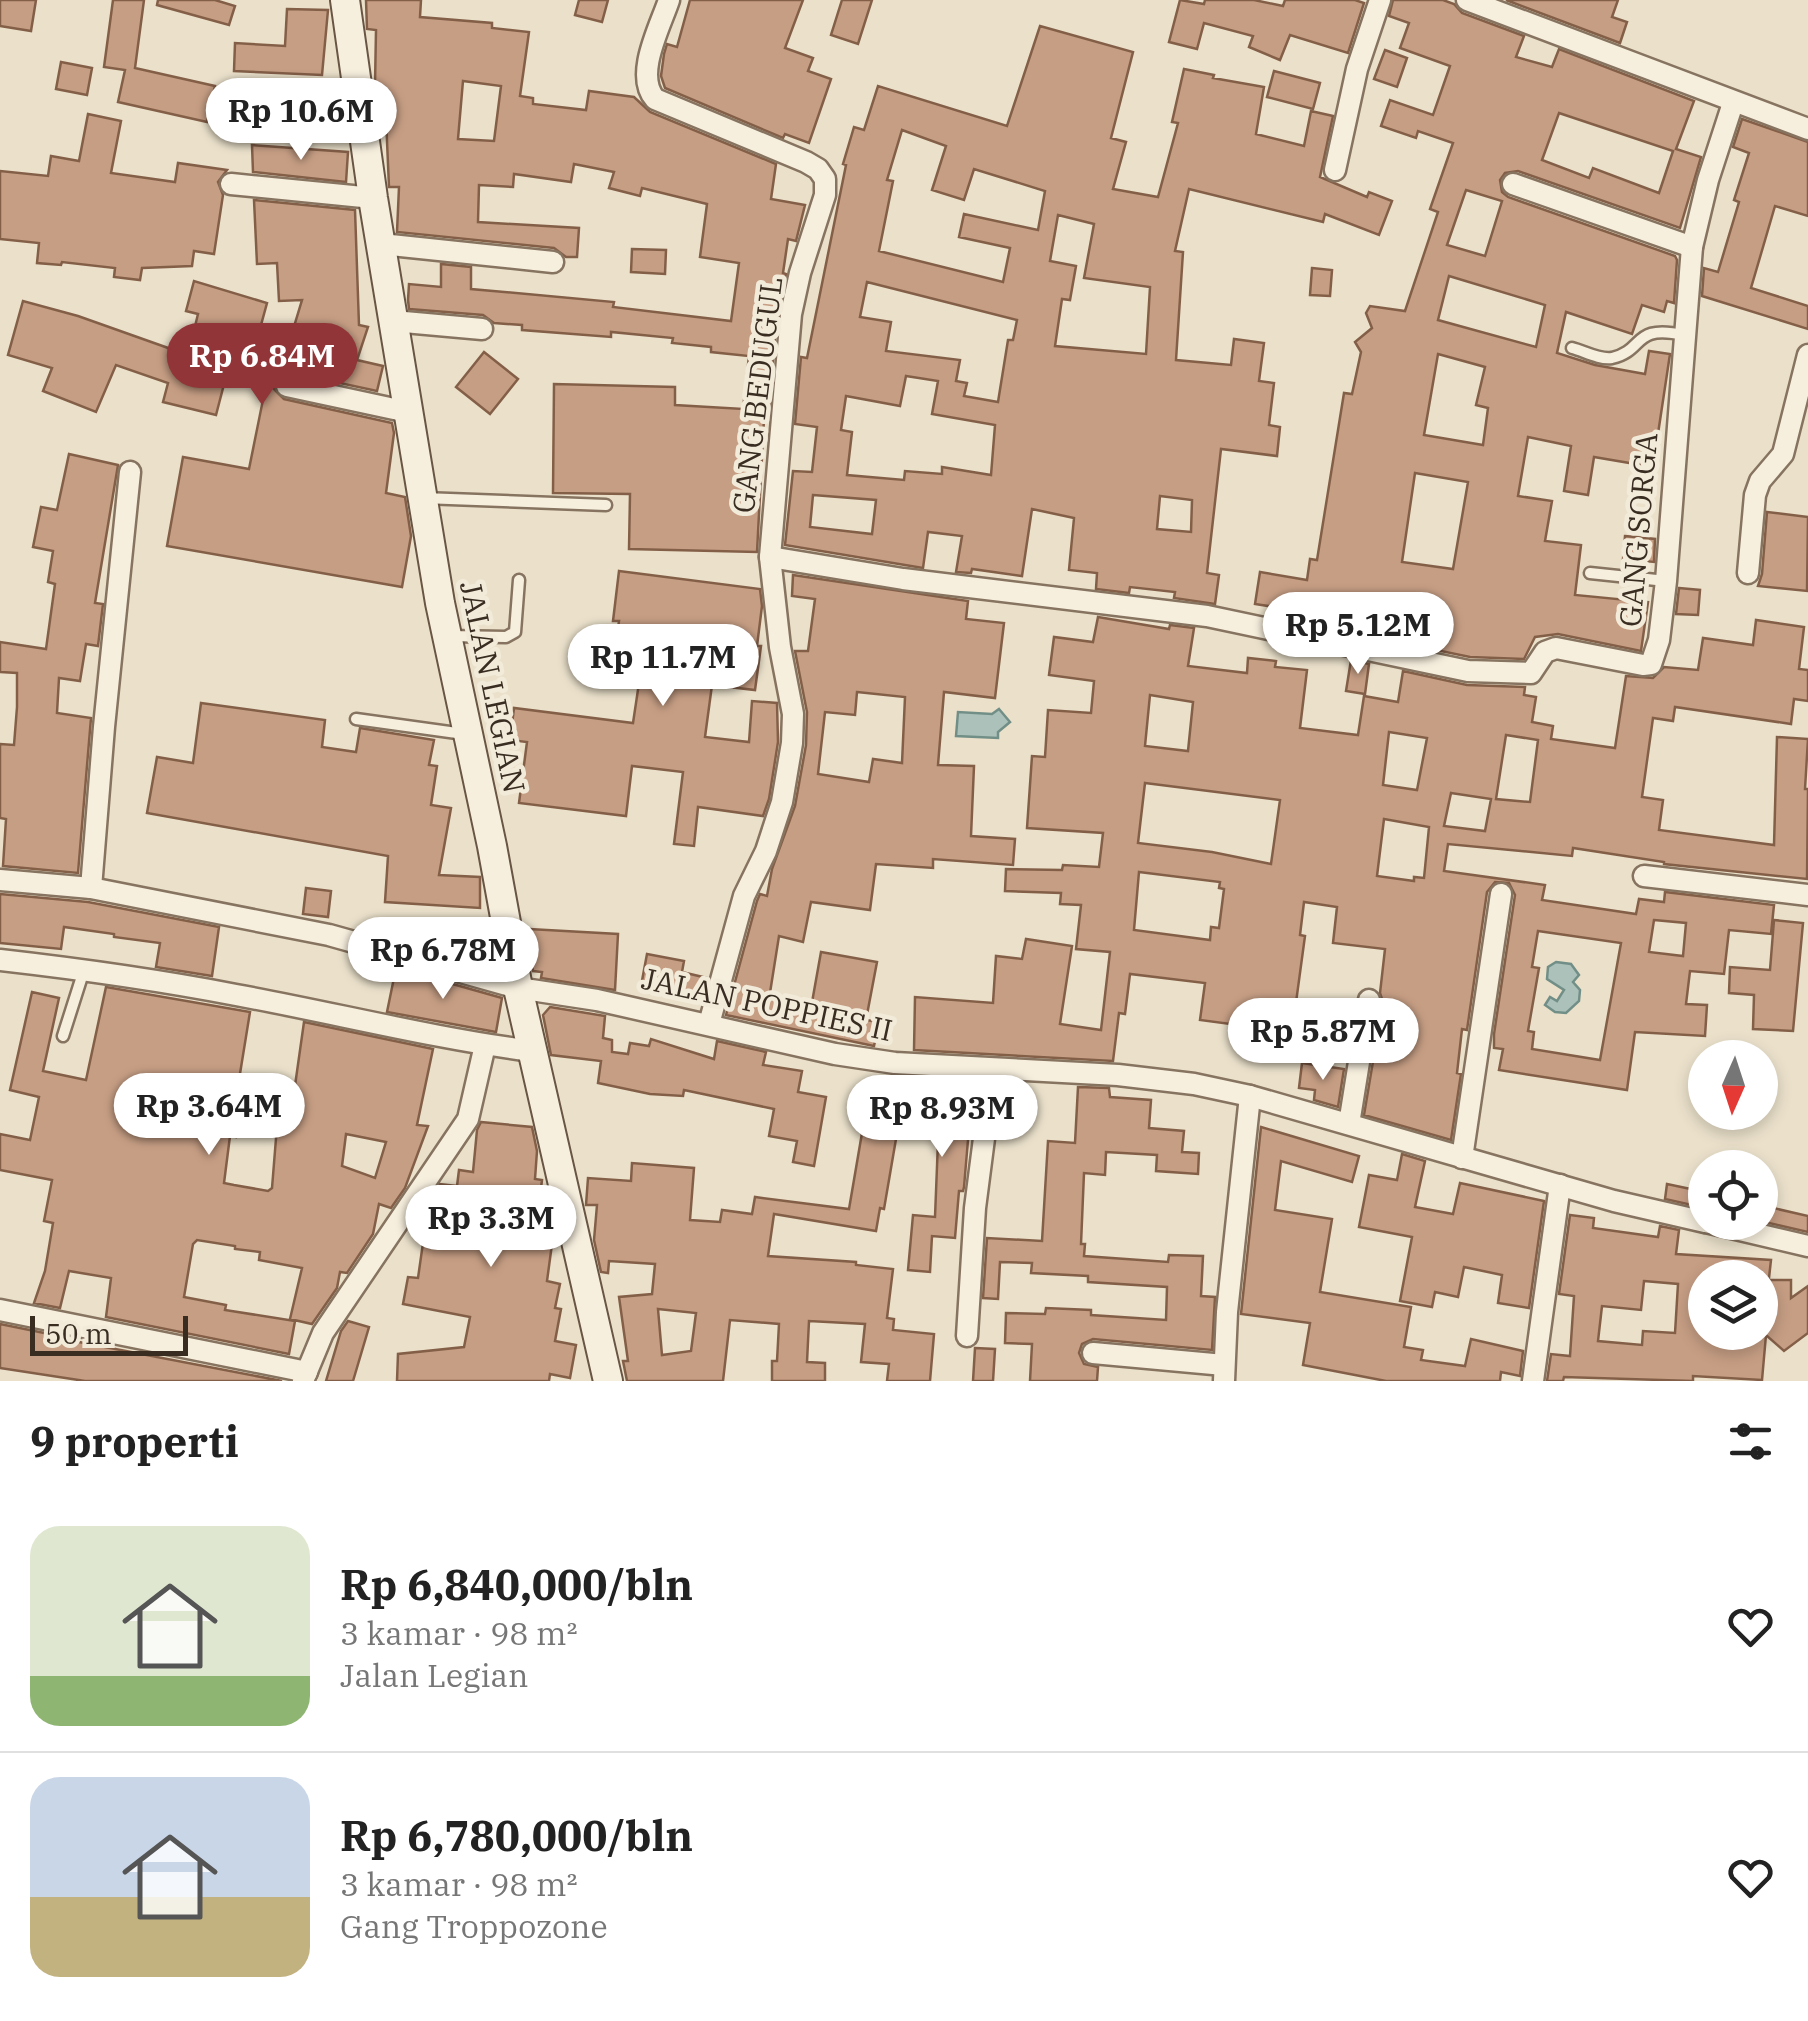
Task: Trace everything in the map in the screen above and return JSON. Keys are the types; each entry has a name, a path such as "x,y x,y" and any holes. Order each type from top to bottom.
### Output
{"main road":[{"name":"JALAN LEGIAN","path":"345,0 392,322 447,636 518,988 608,1381"}],"street":[{"name":"GANG BEDUGUL","path":"669,0 646,72 649,92 655,99 806,162 818,168 825,180 825,195 791,314 770,556"},
{"path":"1335,170 1358,69 1380,0"},
{"path":"1478,2 1808,129"},
{"name":"GANG SORGA","path":"770,556 903,578 1207,616 1468,671 1522,675 1536,668 1545,652 1556,648 1651,664 1656,656 1666,581 1692,247 1708,180 1734,102"},
{"path":"232,184 373,198"},
{"path":"1513,184 1692,247"},
{"path":"381,244 553,262"},
{"path":"392,322 482,328"},
{"path":"1748,573 1755,495 1760,481 1782,454 1808,355"},
{"path":"287,386 408,412"},
{"path":"91,888 130,472"},
{"path":"709,1024 744,896 766,851 782,802 792,743 793,714 777,628 770,556"},
{"path":"1644,876 1808,894"},
{"name":"JALAN POPPIES II","path":"0,880 91,888 330,935 518,988 597,1000 835,1054 895,1063 1194,1084 1250,1096 1688,1218"},
{"path":"1462,1158 1501,894"},
{"path":"0,960 84,969 238,995 532,1051"},
{"path":"1349,1124 1368,1000"},
{"path":"0,1310 305,1377 323,1333 340,1306 468,1119 485,1045"},
{"path":"967,1336 975,1208 993,1068"},
{"path":"1093,1353 1224,1373 1250,1096"},
{"path":"1533,1381 1560,1185"},
{"name":"JALAN POPPIES II","path":"1778,1239 1808,1246"}],"lane":[{"path":"1572,348 1614,358 1642,336 1660,330 1686,336"},
{"path":"422,498 606,505"},
{"path":"1590,573 1666,581"},
{"path":"447,636 506,637 515,632 518,580"},
{"path":"356,719 469,735"},
{"path":"63,1036 84,969"}],"water":[{"path":"999,709 1010,722 998,732 998,738 956,736 958,712 992,714"},
{"path":"1556,962 1571,964 1579,975 1573,982 1580,990 1579,1001 1566,1013 1545,1005 1550,997 1557,1001 1564,990 1547,979 1548,967"}],"building":[{"path":"0,0 36,0 31,31 0,26"},
{"path":"113,0 144,0 135,68 215,86 207,122 118,102 125,70 104,67"},
{"path":"158,0 215,0 235,6 229,25 157,5"},
{"path":"366,0 421,0 420,17 492,23 492,28 529,32 520,96 533,98 533,104 586,110 589,91 634,97 650,112 776,164 771,199 805,205 796,241 788,239 783,273 786,274 777,313 768,420 764,419 757,552 629,549 630,494 553,493 554,384 675,387 675,405 743,409 749,356 672,343 673,338 522,330 522,325 494,323 483,315 409,309 409,284 441,287 441,264 471,267 471,289 614,302 613,307 731,321 739,263 700,257 707,204 642,188 640,196 609,188 614,172 574,164 571,182 514,174 513,187 479,185 478,222 579,228 577,257 566,257 554,248 397,232 399,187 389,187 386,118 379,118 375,85 376,30 367,29","holes":["463,81 501,86 494,141 458,139"]},
{"path":"579,0 608,0 602,22 575,15"},
{"path":"690,0 803,0 785,48 813,58 808,71 831,79 809,143 785,134 783,138 665,88 661,76 664,54 667,44 677,47"},
{"path":"842,0 872,0 858,44 831,35"},
{"path":"1180,0 1204,4 1205,0 1254,0 1283,6 1285,0 1364,3 1348,53 1290,35 1280,60 1249,47 1253,36 1204,23 1197,49 1169,42"},
{"path":"1393,0 1443,0 1462,13 1524,36 1516,57 1552,67 1559,49 1694,101 1676,149 1701,157 1680,228 1518,171 1505,173 1500,180 1502,192 1508,197 1675,256 1677,260 1674,303 1667,301 1664,312 1642,305 1632,334 1566,312 1557,353 1645,374 1649,351 1670,354 1653,467 1594,457 1588,495 1564,491 1571,446 1528,437 1518,496 1552,501 1545,541 1581,545 1575,595 1648,602 1641,651 1558,634 1535,637 1524,659 1470,657 1354,633 1356,620 1306,612 1305,623 1280,617 1281,608 1255,604 1260,572 1307,580 1310,559 1317,560 1344,393 1352,394 1361,352 1355,342 1372,328 1366,313 1370,306 1405,311 1438,212 1430,209 1453,143 1418,131 1416,138 1381,126 1390,100 1433,115 1450,66 1400,48 1409,23 1389,16","holes":["1559,113 1673,151 1659,193 1593,168 1589,178 1542,160","1466,190 1502,201 1485,256 1447,245","1449,276 1545,305 1536,347 1438,320","1438,354 1485,367 1476,405 1488,408 1483,445 1424,435","1415,473 1468,482 1453,569 1402,562"]},
{"path":"1506,0 1618,0 1612,17 1627,22 1620,43"},
{"path":"287,9 328,10 322,75 234,71 235,43 285,46"},
{"path":"1040,26 1133,52 1111,138 1126,142 1113,189 1158,197 1178,123 1172,122 1184,69 1264,87 1256,134 1304,146 1311,111 1333,116 1320,177 1367,197 1369,192 1392,201 1379,235 1325,214 1323,222 1189,189 1175,251 1183,252 1176,360 1231,365 1234,339 1264,343 1259,381 1274,383 1269,425 1280,427 1277,456 1221,449 1207,573 1219,575 1215,604 1174,598 1175,592 1130,587 1129,593 1096,589 1097,573 1069,570 1074,518 1032,509 1022,576 972,569 971,573 956,572 962,536 928,532 923,568 785,545 793,471 812,472 817,427 795,424 801,357 807,358 846,165 843,164 854,127 864,130 878,86 1007,126","holes":["902,130 946,146 932,190 964,200 974,169 1045,191 1038,230 964,214 959,237 1010,248 1003,282 879,251 893,181 887,180","1058,215 1094,224 1084,278 1150,287 1146,354 1055,346 1062,299 1070,300 1076,266 1050,261","867,282 1017,320 1013,340 1008,340 998,402 964,396 967,383 956,381 960,360 886,351 891,322 860,317","906,376 938,381 932,414 995,425 991,475 942,467 942,474 905,471 904,480 847,475 852,432 841,430 846,396 900,406","813,495 876,500 872,534 810,527","1160,496 1192,500 1191,532 1157,529"]},
{"path":"1385,50 1407,58 1397,87 1374,79"},
{"path":"61,62 92,68 87,95 56,89"},
{"path":"1274,71 1320,83 1313,109 1267,97"},
{"path":"88,114 121,121 111,173 175,182 178,163 227,170 218,182 223,195 214,254 194,251 192,266 142,268 140,280 114,277 115,268 37,263 39,243 0,239 0,171 48,176 51,156 79,161"},
{"path":"1742,119 1808,142 1808,216 1775,206 1751,288 1808,306 1808,329 1702,296 1704,268 1718,272 1739,202 1734,200 1749,153 1733,147"},
{"path":"252,145 348,152 346,182 253,172"},
{"path":"254,200 355,210 359,325 368,327 357,360 383,366 377,391 289,372 276,378 274,389 284,399 392,423 386,493 405,497 411,536 402,587 167,546 183,457 249,469 268,375 229,365 216,415 163,402 168,383 116,365 96,412 43,391 52,368 8,355 23,301 188,355 198,314 186,311 194,281 267,303 258,336 289,343 302,300 279,301 277,263 257,264"},
{"path":"632,249 666,250 665,274 631,272"},
{"path":"1312,268 1332,270 1330,296 1310,295"},
{"path":"484,352 518,379 490,414 456,387"},
{"path":"69,454 118,465 95,603 103,604 98,646 86,644 80,681 59,678 57,713 91,718 78,873 3,866 6,819 0,818 0,744 14,745 17,673 0,672 0,642 46,649 55,584 48,582 53,551 33,547 41,507 57,510"},
{"path":"1767,512 1808,517 1807,591 1758,586"},
{"path":"1625,536 1655,539 1654,562 1623,559"},
{"path":"619,571 760,589 757,646 761,646 755,690 712,685 705,737 749,742 752,701 777,703 778,742 769,799 763,816 698,807 694,846 674,844 683,772 632,766 626,816 519,803 527,742 510,740 514,708 633,723 639,683 611,679 619,621 613,621"},
{"path":"793,575 968,601 966,619 1004,623 995,698 944,692 938,765 974,766 971,836 1015,839 1013,865 933,859 933,868 876,864 870,910 811,902 803,942 779,936 769,999 811,1008 821,952 877,962 866,1020 879,1022 874,1046 726,1015 757,901 760,894 767,896 772,869 795,806 806,745 807,712 795,651 808,651 815,599 792,596","holes":["857,692 905,697 902,763 873,759 869,782 818,774 825,712 855,715"]},
{"path":"1679,588 1700,590 1698,615 1676,614"},
{"path":"1098,617 1169,629 1170,625 1194,628 1188,666 1247,673 1248,658 1276,661 1275,667 1307,670 1300,728 1358,735 1364,696 1398,702 1403,671 1467,685 1525,687 1524,695 1536,697 1532,722 1553,726 1551,739 1615,748 1626,676 1653,678 1664,667 1698,670 1703,638 1753,645 1756,620 1804,627 1799,669 1808,670 1808,701 1794,699 1791,724 1675,707 1673,721 1653,718 1642,797 1663,800 1659,830 1774,845 1777,737 1808,739 1807,879 1664,864 1573,848 1572,856 1448,844 1444,871 1545,885 1542,900 1636,914 1639,899 1664,902 1665,892 1774,905 1771,934 1729,930 1724,974 1690,971 1686,1004 1707,1005 1705,1036 1635,1032 1627,1090 1499,1070 1503,1049 1494,1048 1494,1034 1515,895 1509,883 1495,882 1487,892 1467,1030 1462,1029 1457,1073 1461,1074 1451,1140 1364,1115 1383,1002 1380,993 1385,949 1333,943 1337,907 1304,902 1300,935 1305,936 1292,1032 1200,1020 1205,983 1130,974 1125,1014 1119,1013 1113,1061 914,1050 915,997 993,1003 996,956 1022,959 1026,939 1072,946 1060,1024 1101,1030 1110,952 1076,949 1081,905 1060,904 1061,893 1005,891 1006,869 1099,867 1103,833 1027,828 1032,756 1045,757 1048,710 1091,713 1094,681 1049,675 1054,637 1093,642","holes":["1150,695 1193,702 1188,751 1145,746","1389,732 1427,738 1417,790 1383,785","1506,735 1538,740 1530,802 1496,799","1145,783 1280,800 1271,864 1138,843","1451,793 1491,799 1485,831 1444,826","1384,819 1429,827 1424,878 1414,877 1414,881 1377,876","1139,872 1220,882 1219,888 1224,889 1219,928 1211,927 1210,940 1134,930","1654,920 1686,923 1683,956 1649,952","1538,931 1621,943 1600,1060 1532,1049 1534,1032 1528,1031 1539,968 1532,967"]},
{"path":"1351,660 1369,664 1365,694 1346,691"},
{"path":"201,703 325,720 322,747 356,752 360,728 434,740 429,765 437,766 431,805 451,808 439,875 480,877 480,908 385,902 388,856 147,813 157,757 193,763"},
{"path":"306,888 331,891 328,917 303,914"},
{"path":"0,894 88,902 219,927 212,976 156,967 160,943 114,934 64,927 61,949 0,943"},
{"path":"1774,920 1803,923 1793,1031 1753,1029 1754,995 1729,993 1730,967 1770,970"},
{"path":"529,929 618,934 615,990 541,978 542,972 533,971"},
{"path":"647,954 684,961 682,972 707,978 702,999 641,986"},
{"path":"396,968 502,998 496,1032 387,1012"},
{"path":"106,987 250,1012 238,1086 243,1087 236,1137 230,1136 224,1183 268,1191 272,1188 277,1126 289,1128 304,1022 433,1049 417,1125 428,1126 405,1188 391,1208 379,1204 373,1234 347,1273 340,1272 337,1288 312,1324 290,1319 302,1268 259,1260 260,1252 235,1246 197,1240 193,1244 184,1297 226,1305 225,1310 295,1321 289,1354 106,1317 111,1278 69,1271 60,1308 34,1303 45,1271 53,1223 44,1221 52,1180 0,1170 0,1134 30,1140 39,1097 10,1090 32,992 59,998 43,1071 86,1080","holes":["346,1134 386,1142 375,1178 342,1166"]},
{"path":"550,1007 605,1016 603,1038 612,1040 612,1052 628,1054 630,1043 649,1046 651,1039 714,1059 717,1041 766,1052 763,1065 802,1071 798,1092 826,1097 814,1166 793,1162 797,1141 769,1136 774,1109 684,1090 683,1096 650,1094 598,1083 601,1061 551,1055 543,1015"},
{"path":"1302,1063 1344,1069 1338,1107 1314,1100 1315,1090 1299,1088"},
{"path":"911,1078 973,1081 964,1187 959,1191 955,1238 932,1236 930,1272 908,1270 913,1215 935,1217 939,1116 905,1112"},
{"path":"1078,1087 1109,1088 1110,1097 1151,1100 1149,1128 1184,1131 1182,1152 1199,1153 1198,1174 1156,1171 1157,1155 1106,1152 1105,1175 1084,1173 1081,1244 1085,1244 1084,1256 1168,1262 1169,1255 1203,1256 1201,1296 1215,1297 1212,1350 1093,1339 1082,1344 1079,1353 1084,1364 1098,1367 1097,1381 1030,1381 1032,1344 1005,1343 1006,1313 1045,1314 1046,1308 1166,1320 1167,1287 1088,1282 1088,1276 1031,1273 1032,1263 1000,1262 998,1299 983,1298 987,1238 1042,1241 1048,1141 1075,1143"},
{"path":"868,1098 902,1104 884,1209 880,1208 876,1231 774,1214 768,1256 856,1262 893,1269 887,1318 894,1319 893,1330 934,1334 930,1381 887,1381 889,1364 861,1362 865,1324 809,1321 807,1362 825,1363 825,1381 772,1381 779,1324 730,1320 723,1381 627,1381 619,1297 652,1294 655,1264 609,1261 608,1273 601,1272 594,1240 597,1205 586,1205 588,1178 631,1181 632,1163 694,1168 690,1220 720,1222 722,1210 752,1214 755,1197 849,1209","holes":["658,1309 696,1313 691,1351 662,1355"]},
{"path":"481,1122 532,1127 537,1151 535,1179 542,1180 540,1196 548,1198 542,1242 552,1244 547,1281 560,1284 555,1308 561,1309 555,1341 576,1345 570,1378 550,1374 549,1381 397,1381 398,1354 464,1347 470,1317 403,1304 408,1277 418,1278 429,1201 440,1184 457,1186 459,1170 473,1172"},
{"path":"1261,1127 1359,1156 1352,1182 1281,1161 1275,1210 1332,1219 1320,1292 1411,1307 1404,1347 1423,1350 1421,1360 1465,1366 1471,1339 1523,1351 1520,1376 1501,1372 1500,1381 1386,1381 1303,1365 1310,1323 1241,1314"},
{"path":"1402,1154 1425,1161 1415,1207 1453,1214 1460,1183 1544,1201 1529,1308 1498,1303 1502,1275 1464,1267 1458,1297 1435,1292 1432,1307 1400,1301 1412,1237 1359,1227 1369,1175 1397,1180"},
{"path":"1667,1184 1688,1188 1688,1204 1665,1199"},
{"path":"1778,1209 1808,1216 1808,1232 1778,1225"},
{"path":"1570,1215 1594,1218 1593,1228 1658,1237 1660,1226 1679,1230 1676,1254 1771,1260 1688,1260 1688,1350 1765,1350 1762,1380 1693,1376 1693,1381 1564,1377 1563,1381 1547,1381 1551,1354 1570,1356 1574,1296 1559,1294","holes":["1644,1281 1678,1284 1675,1333 1643,1331 1642,1345 1598,1341 1602,1306 1641,1310"]},
{"path":"1778,1280 1791,1280 1791,1298 1808,1286 1808,1333 1784,1351 1778,1346"},
{"path":"348,1321 369,1327 353,1381 326,1381 341,1331"},
{"path":"0,1324 282,1381 85,1381 0,1368"},
{"path":"975,1348 995,1349 993,1381 973,1381"}]}
